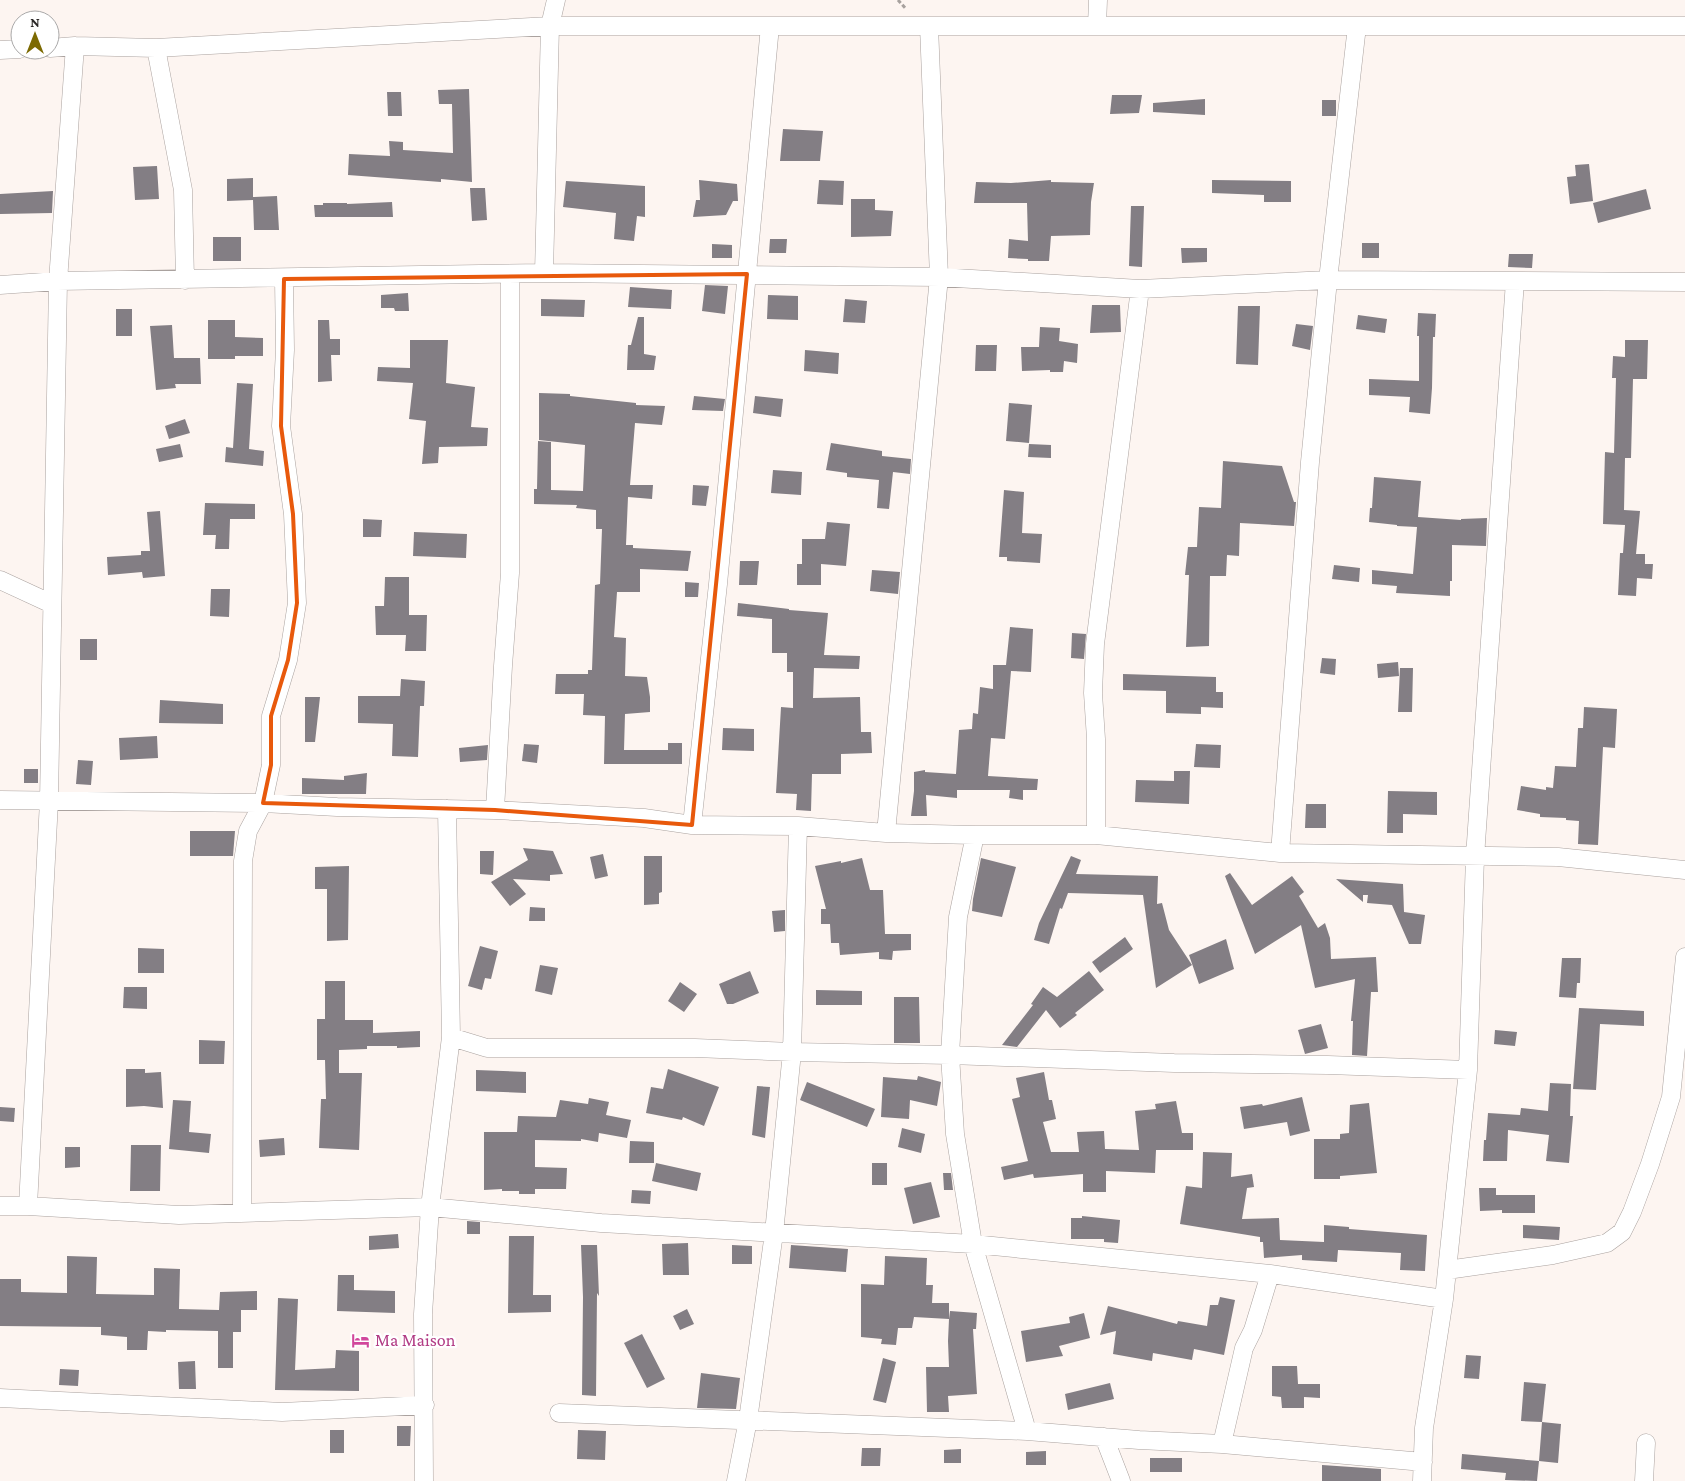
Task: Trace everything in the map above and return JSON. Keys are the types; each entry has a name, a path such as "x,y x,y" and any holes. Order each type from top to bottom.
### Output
{"street":[{"path":"544,273 550,26 556,0"},
{"path":"1097,26 1098,0"},
{"path":"60,47 156,48 550,26 1685,26"},
{"path":"692,825 718,584 770,26"},
{"path":"886,833 939,277 930,26"},
{"path":"1280,853 1310,462 1328,280 1357,26"},
{"path":"28,1206 49,801 58,281 75,46"},
{"path":"156,48 183,190 185,280"},
{"path":"0,286 58,281 284,279 544,273 939,277 1140,289 1328,280 1685,282"},
{"path":"495,810 510,573 510,274"},
{"path":"242,1214 243,861 248,831 263,803 271,765 271,716 288,660 298,603 293,514 281,426 285,350 284,279"},
{"path":"1422,1481 1424,1428 1444,1299 1468,1070 1475,857 1515,281"},
{"path":"1096,835 1096,739 1093,693 1095,644 1140,289"},
{"path":"0,580 52,604"},
{"path":"0,800 263,803 337,807 495,810 644,818 692,825 798,826 886,833 1096,835 1280,853 1558,857 1685,870"},
{"path":"424,1481 423,1314 430,1207 451,1037 447,809"},
{"path":"736,1481 748,1420 774,1234 792,1052 798,826"},
{"path":"975,835 958,917 950,1055 955,1134 973,1244 1028,1431"},
{"path":"1447,1270 1571,1251 1608,1243 1622,1232 1632,1212 1650,1164 1671,1097 1685,957"},
{"path":"451,1037 487,1048 695,1048 1468,1070"},
{"path":"0,1206 179,1215 430,1207 601,1223 973,1244 1270,1274 1444,1299"},
{"path":"1222,1444 1244,1348 1253,1330 1270,1274"},
{"path":"0,1398 282,1412 425,1405"},
{"path":"559,1413 1028,1431 1222,1444 1423,1462"},
{"path":"1104,1437 1121,1481"},
{"path":"1644,1481 1646,1443"}],"highlighted area":[{"path":"747,274 692,825 495,810 263,803 271,765 271,716 288,660 297,603 293,514 281,426 284,279"}],"building":[{"path":"469,89 472,182 441,179 441,182 348,175 349,154 390,156 389,141 403,142 403,150 453,153 452,104 439,104 438,90"},
{"path":"387,92 401,92 402,116 388,116"},
{"path":"1112,95 1142,95 1139,113 1110,114"},
{"path":"1205,99 1205,115 1153,112 1153,103"},
{"path":"1322,100 1336,100 1336,116 1322,116"},
{"path":"783,129 823,131 820,161 780,161"},
{"path":"1589,164 1593,201 1570,204 1567,177 1576,176 1575,165"},
{"path":"157,166 159,199 135,200 133,167"},
{"path":"253,178 253,197 277,196 279,230 254,230 253,200 227,201 227,179"},
{"path":"699,180 737,184 738,201 733,201 726,215 693,217 696,200 700,200"},
{"path":"819,180 844,181 843,205 817,204"},
{"path":"1051,180 1051,182 1094,183 1091,202 1090,235 1051,236 1049,261 1028,261 1028,259 1008,258 1009,239 1028,241 1027,203 974,203 976,182 1011,183"},
{"path":"1212,180 1291,181 1291,202 1264,202 1264,195 1212,193"},
{"path":"566,181 645,186 645,217 637,216 634,241 614,239 616,213 563,207"},
{"path":"470,188 485,188 487,220 472,221"},
{"path":"1646,189 1651,209 1598,223 1593,203"},
{"path":"53,191 52,213 0,214 0,194"},
{"path":"851,199 875,199 875,210 893,211 891,236 851,237"},
{"path":"392,202 393,217 315,217 314,205 323,205 323,203"},
{"path":"1131,206 1144,206 1142,267 1129,266"},
{"path":"213,237 241,237 241,261 213,261"},
{"path":"770,239 787,239 786,253 769,253"},
{"path":"1362,243 1379,243 1379,258 1362,258"},
{"path":"712,244 732,245 732,258 712,258"},
{"path":"1181,248 1207,248 1207,262 1182,263"},
{"path":"1509,254 1533,254 1532,268 1508,267"},
{"path":"705,285 728,286 725,314 702,311"},
{"path":"630,287 672,290 671,309 628,307"},
{"path":"408,293 409,311 381,308 381,295"},
{"path":"768,295 798,296 798,320 767,319"},
{"path":"541,299 585,300 584,317 541,316"},
{"path":"845,299 867,301 865,323 843,322"},
{"path":"1092,305 1120,305 1121,332 1090,333"},
{"path":"1238,306 1260,306 1258,365 1236,364"},
{"path":"116,309 132,309 132,336 116,336"},
{"path":"1418,313 1436,314 1435,337 1433,337 1430,414 1409,412 1410,397 1369,395 1369,379 1419,381"},
{"path":"1358,315 1387,319 1385,333 1356,329"},
{"path":"638,317 644,317 644,354 656,356 654,370 627,370 628,345 631,345"},
{"path":"208,320 235,320 235,337 263,338 263,356 235,356 235,359 208,359"},
{"path":"318,320 329,320 330,339 340,339 340,355 331,355 332,381 318,382"},
{"path":"1296,324 1313,326 1310,350 1292,346"},
{"path":"172,325 174,358 200,358 201,384 175,384 176,388 156,390 150,326"},
{"path":"1040,327 1060,328 1059,341 1078,344 1077,363 1064,361 1063,372 1050,372 1050,370 1022,371 1021,347 1039,347"},
{"path":"410,340 448,340 446,383 475,387 471,427 488,428 487,446 439,447 438,463 422,464 426,421 409,419 413,383 377,381 378,367 410,368"},
{"path":"1625,340 1648,340 1647,379 1633,379 1631,458 1625,458 1624,510 1640,511 1636,554 1645,554 1645,564 1653,564 1652,579 1637,578 1636,596 1618,595 1620,553 1623,553 1625,525 1603,524 1605,452 1614,453 1616,378 1612,378 1613,356 1625,357"},
{"path":"976,345 997,345 996,371 975,371"},
{"path":"805,350 839,353 838,374 804,371"},
{"path":"237,383 253,384 249,449 264,451 263,466 225,462 226,447 233,448"},
{"path":"539,393 570,394 570,396 636,403 636,405 665,406 662,425 635,423 630,485 653,485 652,499 628,497 626,545 633,545 633,548 691,551 688,571 640,569 640,592 617,592 614,637 626,638 625,676 647,677 650,697 650,712 625,714 624,750 668,750 668,743 682,743 682,764 604,764 605,716 583,715 584,694 555,694 556,674 588,674 588,670 592,670 595,585 600,584 602,529 596,529 596,510 576,508 577,505 534,504 534,489 537,489 538,441 551,442 551,490 583,491 585,445 539,440"},
{"path":"694,396 725,399 723,411 692,410"},
{"path":"755,396 783,399 781,417 753,413"},
{"path":"1009,403 1032,405 1029,443 1006,441"},
{"path":"185,419 190,433 169,439 165,426"},
{"path":"831,443 882,451 882,456 911,459 910,474 893,472 889,509 877,508 879,480 847,477 847,473 826,470"},
{"path":"180,444 183,457 159,462 156,449"},
{"path":"1029,444 1051,445 1051,458 1028,457"},
{"path":"1223,461 1282,466 1294,502 1296,502 1294,526 1240,523 1239,556 1227,555 1226,576 1210,576 1209,646 1186,647 1189,575 1185,575 1188,547 1197,547 1199,507 1221,508"},
{"path":"773,470 802,472 801,495 771,493"},
{"path":"1374,477 1421,481 1418,517 1461,520 1487,518 1486,546 1452,545 1450,596 1396,593 1397,586 1372,584 1372,570 1413,574 1417,527 1369,522"},
{"path":"693,485 709,486 706,506 692,505"},
{"path":"1004,490 1024,492 1022,533 1042,534 1040,563 1007,561 1007,557 999,557"},
{"path":"205,503 255,504 255,519 230,519 229,549 215,549 216,535 203,535"},
{"path":"160,511 165,576 143,578 142,572 108,575 107,557 141,555 141,551 150,551 147,512"},
{"path":"363,519 382,520 381,537 363,537"},
{"path":"827,522 850,524 846,566 821,564 821,585 797,585 797,564 802,564 802,539 825,539"},
{"path":"414,532 467,534 466,558 413,556"},
{"path":"740,561 759,561 757,585 739,585"},
{"path":"1334,565 1360,568 1359,582 1332,579"},
{"path":"872,570 900,572 898,594 870,591"},
{"path":"385,577 409,577 409,615 427,615 426,651 405,651 406,635 376,635 375,606 384,606"},
{"path":"685,582 699,583 698,597 685,597"},
{"path":"211,589 230,589 229,617 210,616"},
{"path":"738,603 828,613 824,655 860,656 859,669 814,668 813,698 860,697 861,732 871,732 872,753 841,754 841,774 812,774 811,811 796,810 797,794 776,793 781,707 793,708 793,672 787,672 787,653 772,653 772,619 737,616"},
{"path":"1010,627 1033,629 1031,672 1011,671 1005,739 991,738 988,776 1038,779 1037,790 1023,790 1023,800 1009,798 1010,790 957,790 957,798 926,795 927,816 911,816 914,772 925,770 925,772 956,774 959,730 972,729 973,713 978,714 980,687 993,689 993,665 1006,665"},
{"path":"1072,633 1086,634 1084,659 1071,658"},
{"path":"80,639 97,639 97,660 80,660"},
{"path":"1322,658 1336,659 1335,675 1320,673"},
{"path":"1398,662 1399,676 1378,678 1377,664"},
{"path":"1400,668 1413,668 1412,712 1398,712"},
{"path":"1123,674 1216,677 1216,692 1223,692 1223,708 1201,707 1201,714 1166,713 1166,691 1123,690"},
{"path":"401,679 425,681 424,706 420,706 418,757 392,756 393,724 358,723 358,696 400,696"},
{"path":"305,697 320,697 315,742 305,742"},
{"path":"160,700 223,704 223,724 159,723"},
{"path":"1584,707 1617,709 1615,748 1603,747 1598,845 1578,844 1579,821 1566,820 1566,818 1540,817 1540,814 1517,810 1521,786 1546,790 1546,787 1553,788 1555,766 1576,767 1578,728 1583,728"},
{"path":"723,728 754,729 754,751 722,750"},
{"path":"157,736 158,758 120,760 119,738"},
{"path":"524,744 539,745 537,763 522,761"},
{"path":"1196,744 1221,745 1220,768 1194,767"},
{"path":"488,745 487,760 460,762 459,748"},
{"path":"78,760 93,761 91,785 76,784"},
{"path":"24,769 38,769 38,783 24,783"},
{"path":"1174,771 1190,771 1189,804 1135,802 1136,780 1174,781"},
{"path":"367,773 366,794 302,794 302,778 344,780 344,776"},
{"path":"1388,791 1437,792 1437,815 1403,814 1403,833 1387,833"},
{"path":"1306,804 1326,804 1326,828 1305,828"},
{"path":"190,831 235,831 233,856 190,856"},
{"path":"523,848 553,851 563,874 550,875 550,881 513,879 526,894 510,906 491,882 528,860"},
{"path":"480,851 494,851 493,875 480,874"},
{"path":"603,854 608,876 595,879 590,857"},
{"path":"644,856 662,856 662,892 659,893 659,904 644,905"},
{"path":"1071,856 1081,860 1076,874 1158,876 1157,904 1162,903 1169,930 1192,965 1156,988 1143,895 1068,893 1062,909 1060,908 1049,944 1034,940 1039,923"},
{"path":"862,858 870,890 883,890 885,934 911,934 911,950 893,951 892,960 879,959 879,952 840,955 839,943 831,943 830,924 821,924 821,909 826,909 815,866"},
{"path":"981,858 1016,867 1002,917 972,911"},
{"path":"349,866 348,940 327,941 327,889 315,889 315,867"},
{"path":"1230,873 1252,905 1292,876 1304,892 1299,896 1318,928 1325,923 1330,938 1331,959 1376,957 1378,992 1371,992 1367,1056 1352,1055 1353,1021 1351,1021 1355,979 1315,988 1301,925 1255,954 1225,876"},
{"path":"1336,879 1403,884 1404,912 1425,915 1421,944 1409,944 1392,905 1367,903 1368,895 1363,895 1363,902"},
{"path":"530,907 545,908 545,921 529,921"},
{"path":"785,910 785,931 774,932 772,911"},
{"path":"1125,937 1133,949 1100,973 1092,962"},
{"path":"1226,939 1234,969 1199,984 1189,955"},
{"path":"480,946 498,951 491,979 485,978 482,990 468,986"},
{"path":"138,948 164,949 164,973 138,973"},
{"path":"1562,958 1581,958 1580,983 1577,983 1576,998 1559,997"},
{"path":"540,965 558,968 552,995 535,991"},
{"path":"750,971 759,993 733,1004 727,1004 719,984"},
{"path":"1089,971 1104,990 1075,1013 1077,1015 1060,1028 1046,1010 1017,1047 1002,1045 1033,1005 1031,1004 1043,987 1057,997"},
{"path":"325,981 345,981 345,1020 373,1020 373,1033 420,1031 420,1047 367,1046 367,1049 339,1050 339,1073 362,1073 359,1150 319,1148 321,1099 326,1099 325,1060 317,1060 317,1019 325,1019"},
{"path":"680,982 697,994 684,1012 668,1001"},
{"path":"124,987 147,987 147,1009 123,1008"},
{"path":"816,990 862,991 862,1005 816,1005"},
{"path":"894,997 919,997 920,1043 894,1043"},
{"path":"1579,1008 1644,1011 1644,1026 1600,1024 1596,1090 1573,1089"},
{"path":"1321,1024 1328,1048 1305,1054 1298,1030"},
{"path":"1495,1030 1517,1032 1515,1046 1494,1044"},
{"path":"199,1040 225,1041 224,1064 199,1064"},
{"path":"126,1069 145,1069 145,1073 161,1072 163,1108 126,1107"},
{"path":"668,1069 719,1087 704,1126 683,1117 682,1120 646,1113 651,1087 663,1089"},
{"path":"476,1070 526,1072 526,1093 476,1091"},
{"path":"1044,1072 1049,1100 1052,1100 1056,1119 1043,1122 1051,1152 1079,1152 1077,1132 1104,1131 1105,1149 1139,1150 1135,1111 1156,1109 1155,1104 1176,1101 1182,1133 1193,1133 1193,1150 1156,1150 1155,1173 1106,1171 1106,1192 1083,1192 1083,1174 1034,1178 1033,1174 1004,1180 1001,1167 1028,1161 1012,1099 1020,1097 1016,1078"},
{"path":"918,1076 941,1082 937,1106 910,1100 909,1119 881,1117 883,1077 917,1080"},
{"path":"807,1082 875,1109 867,1127 800,1100"},
{"path":"1550,1083 1571,1084 1570,1116 1573,1116 1569,1163 1546,1161 1549,1135 1508,1130 1507,1161 1483,1161 1488,1113 1520,1115 1521,1108 1548,1111"},
{"path":"757,1086 770,1087 765,1138 752,1135"},
{"path":"1302,1097 1310,1131 1290,1136 1287,1122 1244,1129 1240,1107 1262,1104 1263,1106"},
{"path":"589,1098 609,1102 606,1115 631,1120 627,1138 599,1133 598,1142 581,1139 581,1141 535,1140 535,1167 567,1168 566,1189 535,1189 535,1194 519,1194 519,1191 502,1191 502,1189 484,1190 484,1132 517,1132 518,1116 556,1117 560,1100 588,1104"},
{"path":"173,1100 191,1101 189,1132 211,1134 209,1153 169,1149"},
{"path":"1369,1103 1377,1173 1340,1176 1340,1179 1314,1179 1314,1139 1340,1139 1340,1134 1349,1133 1350,1105"},
{"path":"0,1107 15,1108 14,1122 0,1121"},
{"path":"902,1128 925,1134 921,1153 898,1147"},
{"path":"284,1138 285,1155 260,1157 259,1140"},
{"path":"630,1141 654,1142 654,1163 629,1163"},
{"path":"131,1145 161,1145 160,1191 130,1191"},
{"path":"65,1147 80,1147 80,1167 65,1168"},
{"path":"1203,1152 1232,1153 1231,1177 1252,1174 1254,1187 1247,1188 1242,1219 1279,1218 1280,1240 1324,1242 1324,1225 1349,1227 1349,1229 1427,1235 1425,1271 1400,1270 1401,1253 1338,1250 1337,1262 1302,1260 1302,1255 1264,1258 1263,1242 1260,1242 1260,1237 1180,1224 1186,1186 1202,1188"},
{"path":"656,1163 701,1173 697,1191 652,1181"},
{"path":"872,1163 887,1163 887,1185 872,1185"},
{"path":"943,1173 951,1173 953,1190 944,1190"},
{"path":"931,1182 940,1217 913,1224 904,1188"},
{"path":"1479,1188 1496,1188 1496,1195 1535,1195 1535,1213 1502,1213 1502,1210 1480,1211"},
{"path":"632,1190 651,1191 650,1204 631,1203"},
{"path":"1082,1216 1120,1220 1118,1243 1104,1242 1104,1239 1071,1239 1071,1218 1082,1218"},
{"path":"467,1221 480,1222 480,1234 467,1234"},
{"path":"1523,1225 1560,1227 1559,1240 1523,1238"},
{"path":"398,1234 399,1248 369,1250 369,1236"},
{"path":"509,1236 534,1236 533,1295 551,1295 551,1312 508,1313"},
{"path":"688,1243 689,1275 663,1275 662,1244"},
{"path":"581,1245 597,1245 599,1296 597,1293 596,1396 582,1395 583,1297"},
{"path":"732,1245 752,1246 752,1264 732,1264"},
{"path":"791,1245 848,1249 846,1272 789,1268"},
{"path":"67,1256 97,1257 96,1294 154,1295 154,1268 180,1269 179,1309 219,1310 220,1292 257,1291 257,1310 241,1310 241,1332 233,1332 233,1368 218,1368 218,1331 148,1331 147,1350 127,1350 127,1337 101,1335 101,1327 0,1326 0,1279 21,1279 21,1292 67,1293"},
{"path":"885,1256 927,1258 926,1285 933,1285 932,1303 949,1303 949,1319 914,1317 912,1328 898,1328 896,1345 881,1344 882,1339 861,1337 861,1284 884,1285"},
{"path":"338,1275 354,1275 354,1290 395,1291 395,1313 337,1311"},
{"path":"1220,1297 1235,1300 1224,1355 1194,1349 1192,1360 1153,1353 1152,1361 1113,1354 1116,1331 1100,1335 1108,1306 1177,1324 1178,1321 1207,1326 1210,1305 1218,1305"},
{"path":"278,1298 298,1299 295,1370 335,1368 336,1350 359,1351 359,1391 275,1390"},
{"path":"687,1309 694,1324 680,1330 673,1316"},
{"path":"950,1311 977,1313 976,1329 973,1329 977,1394 948,1396 949,1412 927,1412 926,1367 949,1367"},
{"path":"1084,1313 1090,1338 1059,1346 1063,1356 1026,1362 1021,1331 1070,1323 1069,1317"},
{"path":"642,1334 665,1379 647,1388 624,1343"},
{"path":"1466,1355 1481,1356 1479,1379 1464,1378"},
{"path":"883,1358 896,1362 886,1403 873,1400"},
{"path":"195,1361 196,1389 179,1389 178,1362"},
{"path":"1272,1366 1297,1366 1298,1384 1320,1384 1320,1398 1304,1397 1304,1408 1282,1408 1281,1397 1272,1396"},
{"path":"60,1369 79,1370 78,1386 59,1385"},
{"path":"701,1373 740,1378 736,1409 697,1408"},
{"path":"1524,1382 1546,1384 1542,1422 1521,1421"},
{"path":"1110,1383 1114,1399 1068,1410 1065,1394"},
{"path":"1542,1422 1561,1424 1558,1463 1539,1461"},
{"path":"397,1426 411,1426 410,1446 397,1446"},
{"path":"330,1430 344,1430 344,1453 330,1453"},
{"path":"578,1430 606,1431 605,1460 577,1459"},
{"path":"862,1448 881,1448 880,1466 861,1466"},
{"path":"961,1449 961,1463 944,1463 944,1450"},
{"path":"1046,1451 1046,1465 1026,1465 1026,1452"},
{"path":"1462,1454 1539,1461 1537,1481 1505,1480 1506,1473 1461,1469"},
{"path":"1150,1458 1182,1458 1182,1472 1150,1472"},
{"path":"1322,1465 1381,1469 1381,1481 1322,1481"}],"place":[{"name":"Ma Maison","path":"361,1340"}]}
